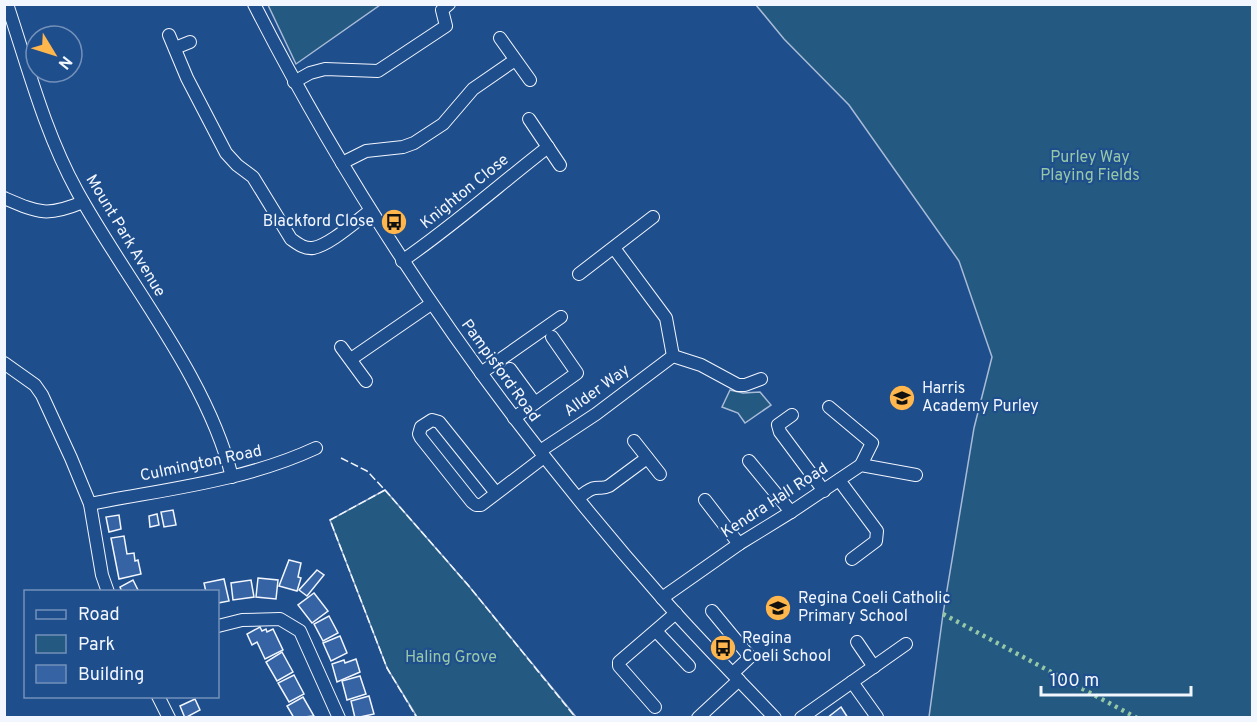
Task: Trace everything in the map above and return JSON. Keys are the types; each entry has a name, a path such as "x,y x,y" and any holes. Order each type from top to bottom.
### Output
{"street":[{"name":"Mount Park Avenue","path":"7,4 53,142 83,202 156,318 198,392 226,452 232,477"},
{"name":"Pampisford Road","path":"254,4 294,82 370,211 431,304 481,373 542,454 662,598 775,717"},
{"path":"294,82 310,73 325,69 378,71 446,26 442,10 449,4"},
{"path":"169,35 187,78 226,153 253,177 291,239 300,246 311,248 324,245 370,211"},
{"path":"500,38 530,80"},
{"path":"174,48 190,42"},
{"path":"342,163 366,151 403,147 414,143 442,124 473,89 515,60"},
{"path":"529,119 560,165"},
{"name":"Knighton Close","path":"402,261 459,220 548,147"},
{"path":"4,198 34,211 48,213 83,202"},
{"path":"579,274 653,217"},
{"path":"614,248 666,318 673,356 701,365 738,386 760,379"},
{"path":"351,359 431,304"},
{"path":"481,373 561,316"},
{"path":"514,418 577,373 552,337"},
{"path":"341,347 366,381"},
{"name":"Allder Way","path":"496,493 439,422 434,420 426,423 419,431 421,438 472,502 481,505 496,493 542,454 673,356"},
{"path":"4,363 29,379 42,395 90,504 102,575 108,590"},
{"path":"510,369 535,403"},
{"path":"829,407 872,443 861,465 916,475"},
{"path":"792,415 778,425 780,432 824,490"},
{"path":"634,441 660,474"},
{"name":"Culmington Road","path":"90,504 232,477 290,460 316,448"},
{"path":"578,498 593,488 604,489 647,458"},
{"path":"749,461 791,512"},
{"name":"Kendra Hall Road","path":"662,598 739,544 861,465"},
{"path":"839,480 877,531 876,541 852,559"},
{"path":"705,500 739,544"},
{"path":"698,717 736,676 750,657 712,611"},
{"path":"655,707 619,666 619,662 676,613"},
{"path":"219,626 242,620 280,619 300,631 339,717"},
{"path":"656,631 689,666"},
{"path":"856,642 874,667"},
{"path":"801,717 906,644"},
{"path":"852,682 877,717"},
{"path":"159,698 169,717"}],"green space":[{"path":"268,5 380,5 296,64"},
{"name":"Purley Way Playing Fields","path":"756,5 1252,5 1252,717 929,717 943,614 974,428 992,357 959,261 849,105 784,39"},
{"path":"730,390 743,393 760,392 771,405 745,423 738,413 722,407"},
{"name":"Haling Grove","path":"385,490 468,585 576,717 417,717 387,668 330,520"}],"building":[{"path":"173,510 176,525 164,527 161,512"},
{"path":"157,514 159,525 150,527 149,516"},
{"path":"119,515 121,529 109,532 106,517"},
{"path":"124,536 127,554 134,553 141,574 119,579 111,538"},
{"path":"289,560 301,563 298,577 301,578 297,591 279,586"},
{"path":"317,570 324,575 307,596 299,590"},
{"path":"258,578 278,580 276,599 256,597"},
{"path":"224,579 229,601 219,603 219,590 206,590 204,583"},
{"path":"133,580 138,590 121,590 120,587"},
{"path":"251,580 254,597 233,600 231,583"},
{"path":"314,593 328,611 312,623 298,605"},
{"path":"329,616 338,633 323,641 314,624"},
{"path":"260,627 262,631 266,629 267,632 273,629 283,650 265,659 257,642 252,645 247,634"},
{"path":"340,636 347,653 331,661 323,643"},
{"path":"282,652 293,672 277,681 266,662"},
{"path":"356,659 360,672 337,682 332,664"},
{"path":"294,675 304,694 289,702 278,683"},
{"path":"360,676 366,694 347,700 342,681"},
{"path":"369,696 374,714 355,718 351,701"},
{"path":"303,697 314,716 294,718 287,706"},
{"path":"195,699 200,710 185,718 180,706"},
{"path":"841,707 848,718 827,718"}],"hedge":[{"path":"943,614 1137,718"}],"fence":[{"path":"341,458 367,471 385,490 468,585 576,718"},
{"path":"385,490 330,520 387,668 417,718"}],"place":[{"name":"Blackford Close","path":"394,222"},
{"name":"Harris Academy Purley","path":"902,398"},
{"name":"Regina Coeli Catholic Primary School","path":"778,608"},
{"name":"Regina Coeli School","path":"723,648"}]}
